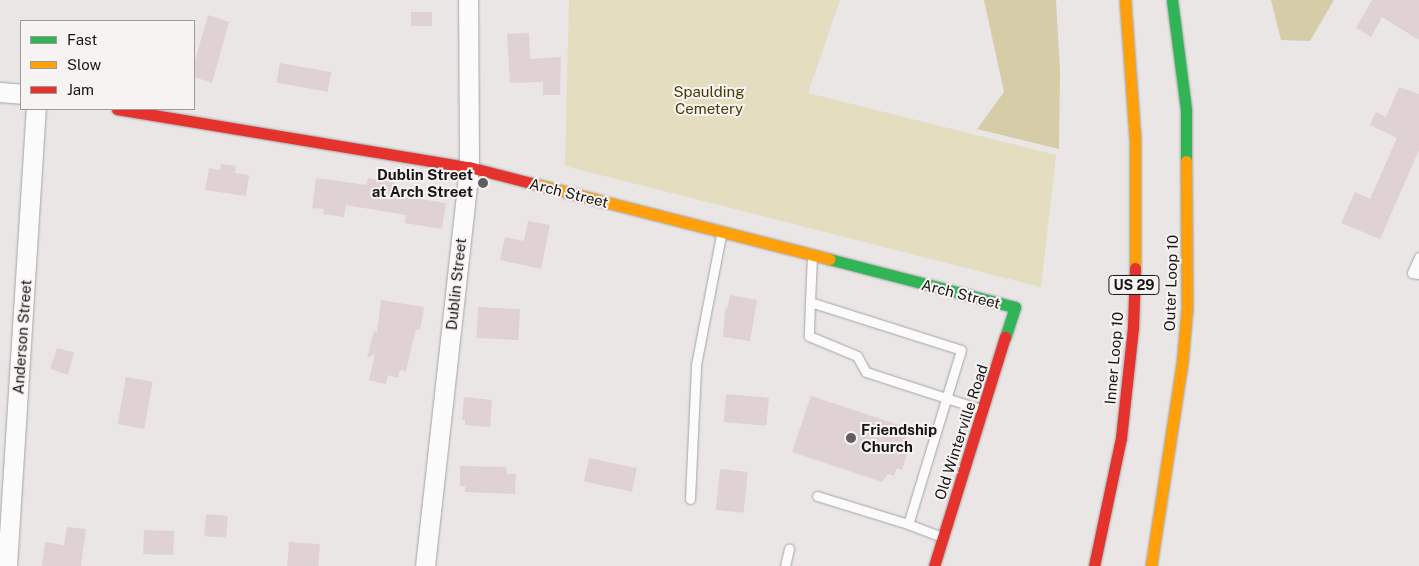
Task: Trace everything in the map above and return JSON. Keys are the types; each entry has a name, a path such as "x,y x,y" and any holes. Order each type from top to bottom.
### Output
{"main road":[{"name":"Inner Loop 10","path":"1094,566 1121,438 1132,328 1136,237 1135,140 1125,0"},
{"name":"Outer Loop 10","path":"1151,566 1182,364 1187,308 1186,110 1172,0"},
{"name":"Arch Street","path":"123,110 469,167 1015,308"},
{"name":"Old Winterville Road","path":"934,566 985,410 1015,308"}],"street":[{"name":"Dublin Street","path":"425,566 469,167 468,0"},
{"path":"0,92 20,94"},
{"name":"Anderson Street","path":"8,566 36,110"}],"lane":[{"path":"690,499 696,365 722,232"},
{"path":"812,256 809,336 857,356 866,372 985,410"},
{"path":"1419,258 1412,273 1419,274"},
{"path":"810,302 961,350 948,399 908,524"},
{"path":"817,496 908,524 942,537"},
{"path":"784,566 788,548"}],"green space":[{"name":"Spaulding Cemetery","path":"569,0 840,0 808,93 1056,155 1041,287 565,166"}],"shaded area":[{"path":"984,0 1056,0 1060,71 1059,149 977,129 1004,92"},
{"path":"1271,0 1334,0 1310,41 1281,40"}],"building":[{"path":"1372,0 1419,0 1419,40 1382,17 1371,37 1356,28"},
{"path":"411,12 432,12 432,26 411,26"},
{"path":"208,15 229,22 212,83 195,77 195,60"},
{"path":"529,33 530,59 561,57 560,95 543,95 543,82 510,83 507,34"},
{"path":"280,63 331,72 328,92 277,83"},
{"path":"1399,87 1419,94 1419,150 1380,239 1341,223 1355,192 1370,199 1397,138 1370,125 1376,112 1386,117"},
{"path":"221,164 236,166 235,173 249,175 246,196 205,190 209,168 220,170"},
{"path":"316,178 367,185 368,178 397,183 395,195 446,203 442,229 405,223 406,215 346,205 344,217 323,214 324,209 312,208"},
{"path":"528,221 550,225 541,269 500,260 505,237 524,241"},
{"path":"730,295 757,300 750,341 723,337 725,309 727,309"},
{"path":"381,300 424,307 420,330 416,329 406,371 400,370 398,378 388,375 386,384 369,380 375,354 367,358 374,331 377,332"},
{"path":"478,307 520,309 518,340 476,338"},
{"path":"57,348 74,352 68,375 50,369"},
{"path":"126,377 153,382 144,429 118,424"},
{"path":"726,394 769,398 766,426 724,422"},
{"name":"Friendship Church","path":"811,396 905,427 903,432 908,432 905,440 911,442 902,470 897,468 894,476 888,474 882,482 792,452"},
{"path":"464,397 492,400 490,427 465,425 465,420 462,420"},
{"path":"589,458 637,468 632,492 584,481"},
{"path":"460,466 506,467 507,474 516,474 515,494 465,492 465,486 460,486"},
{"path":"720,469 748,472 744,513 716,510"},
{"path":"206,514 228,516 226,538 204,536"},
{"path":"67,527 86,529 81,566 42,566 45,542 64,545"},
{"path":"144,530 174,531 173,555 143,554"},
{"path":"289,542 320,544 318,566 287,566"}],"traffic: fast":[{"path":"1172,0 1186,110 1186,161"},
{"path":"829,259 1015,307 1005,337"}],"traffic: slow":[{"path":"1125,0 1135,140 1135,268"},
{"path":"1151,566 1182,364 1187,308 1186,161"},
{"path":"531,183 829,259"}],"traffic: jam":[{"path":"123,110 469,167 531,183"},
{"path":"1094,566 1121,438 1133,328 1135,268"},
{"path":"934,566 1005,337"}],"place":[{"name":"Dublin Street at Arch Street","path":"483,183"},
{"name":"Friendship Church","path":"851,438"}]}
